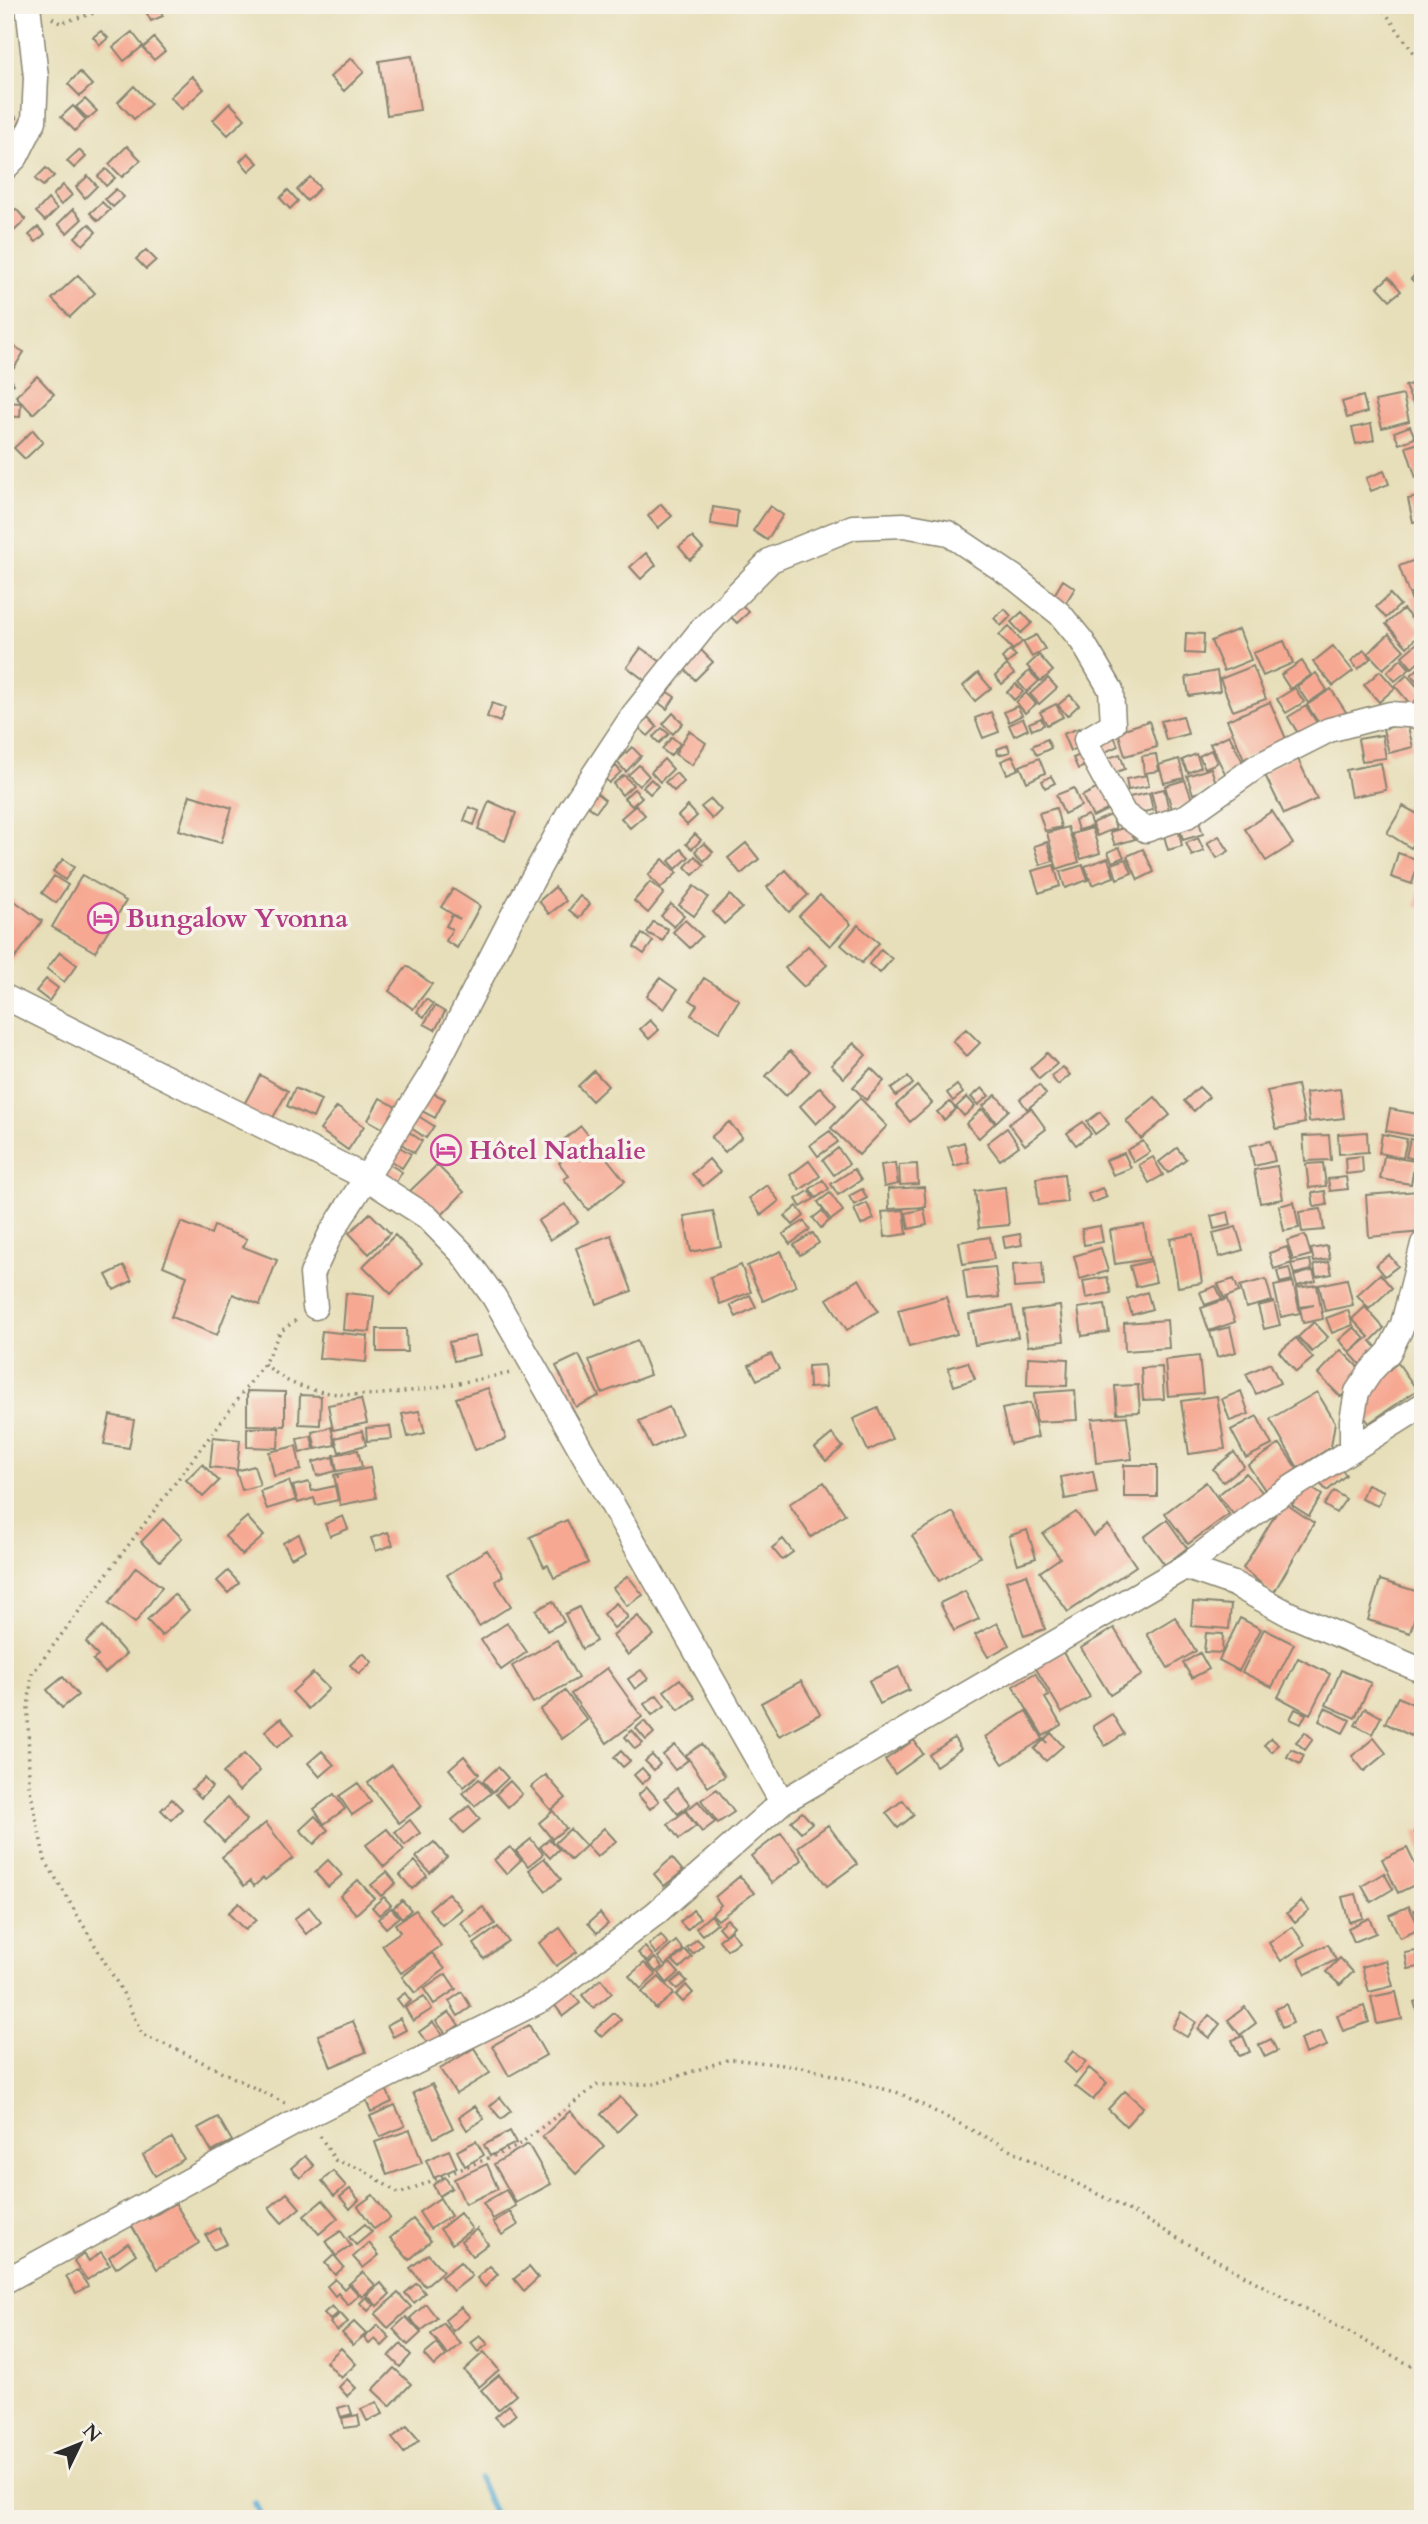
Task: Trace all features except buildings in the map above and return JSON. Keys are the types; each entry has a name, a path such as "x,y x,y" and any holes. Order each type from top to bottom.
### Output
{"street":[{"path":"5,168 16,157 34,121 36,77 28,5"},
{"path":"315,1307 312,1274 330,1235 432,1073 512,917 578,798 634,714 702,629 771,560 853,527 904,525 948,533 1015,578 1060,614 1082,641 1111,690 1112,724 1086,740 1124,814 1146,830 1187,816 1256,767 1329,730 1390,715 1423,716"},
{"path":"5,997 365,1177 427,1217 462,1253 494,1297 782,1802"},
{"path":"1352,1448 1352,1420 1357,1392 1371,1371 1389,1352 1403,1324 1423,1244"},
{"path":"5,2281 309,2115 543,1999 656,1913 782,1802 1185,1567 1275,1498 1423,1405"},
{"path":"1185,1567 1234,1584 1287,1613 1423,1671"}],"path":[{"path":"51,17 60,23 121,5"},
{"path":"1380,5 1423,66"},
{"path":"315,1307 280,1332 264,1364 32,1674 28,1709 29,1785 45,1860 123,1993 142,2035 309,2115 335,2160 364,2170 399,2194 516,2147 597,2085 655,2084 730,2059 802,2067 899,2093 1121,2206 1423,2372"},
{"path":"264,1364 287,1380 326,1392 381,1395 534,1369"}],"waterway":[{"path":"479,2479 496,2519"},
{"path":"255,2503 262,2519"}],"place":[{"name":"Bungalow Yvonna","path":"103,918"},
{"name":"Hôtel Nathalie","path":"446,1150"}]}
